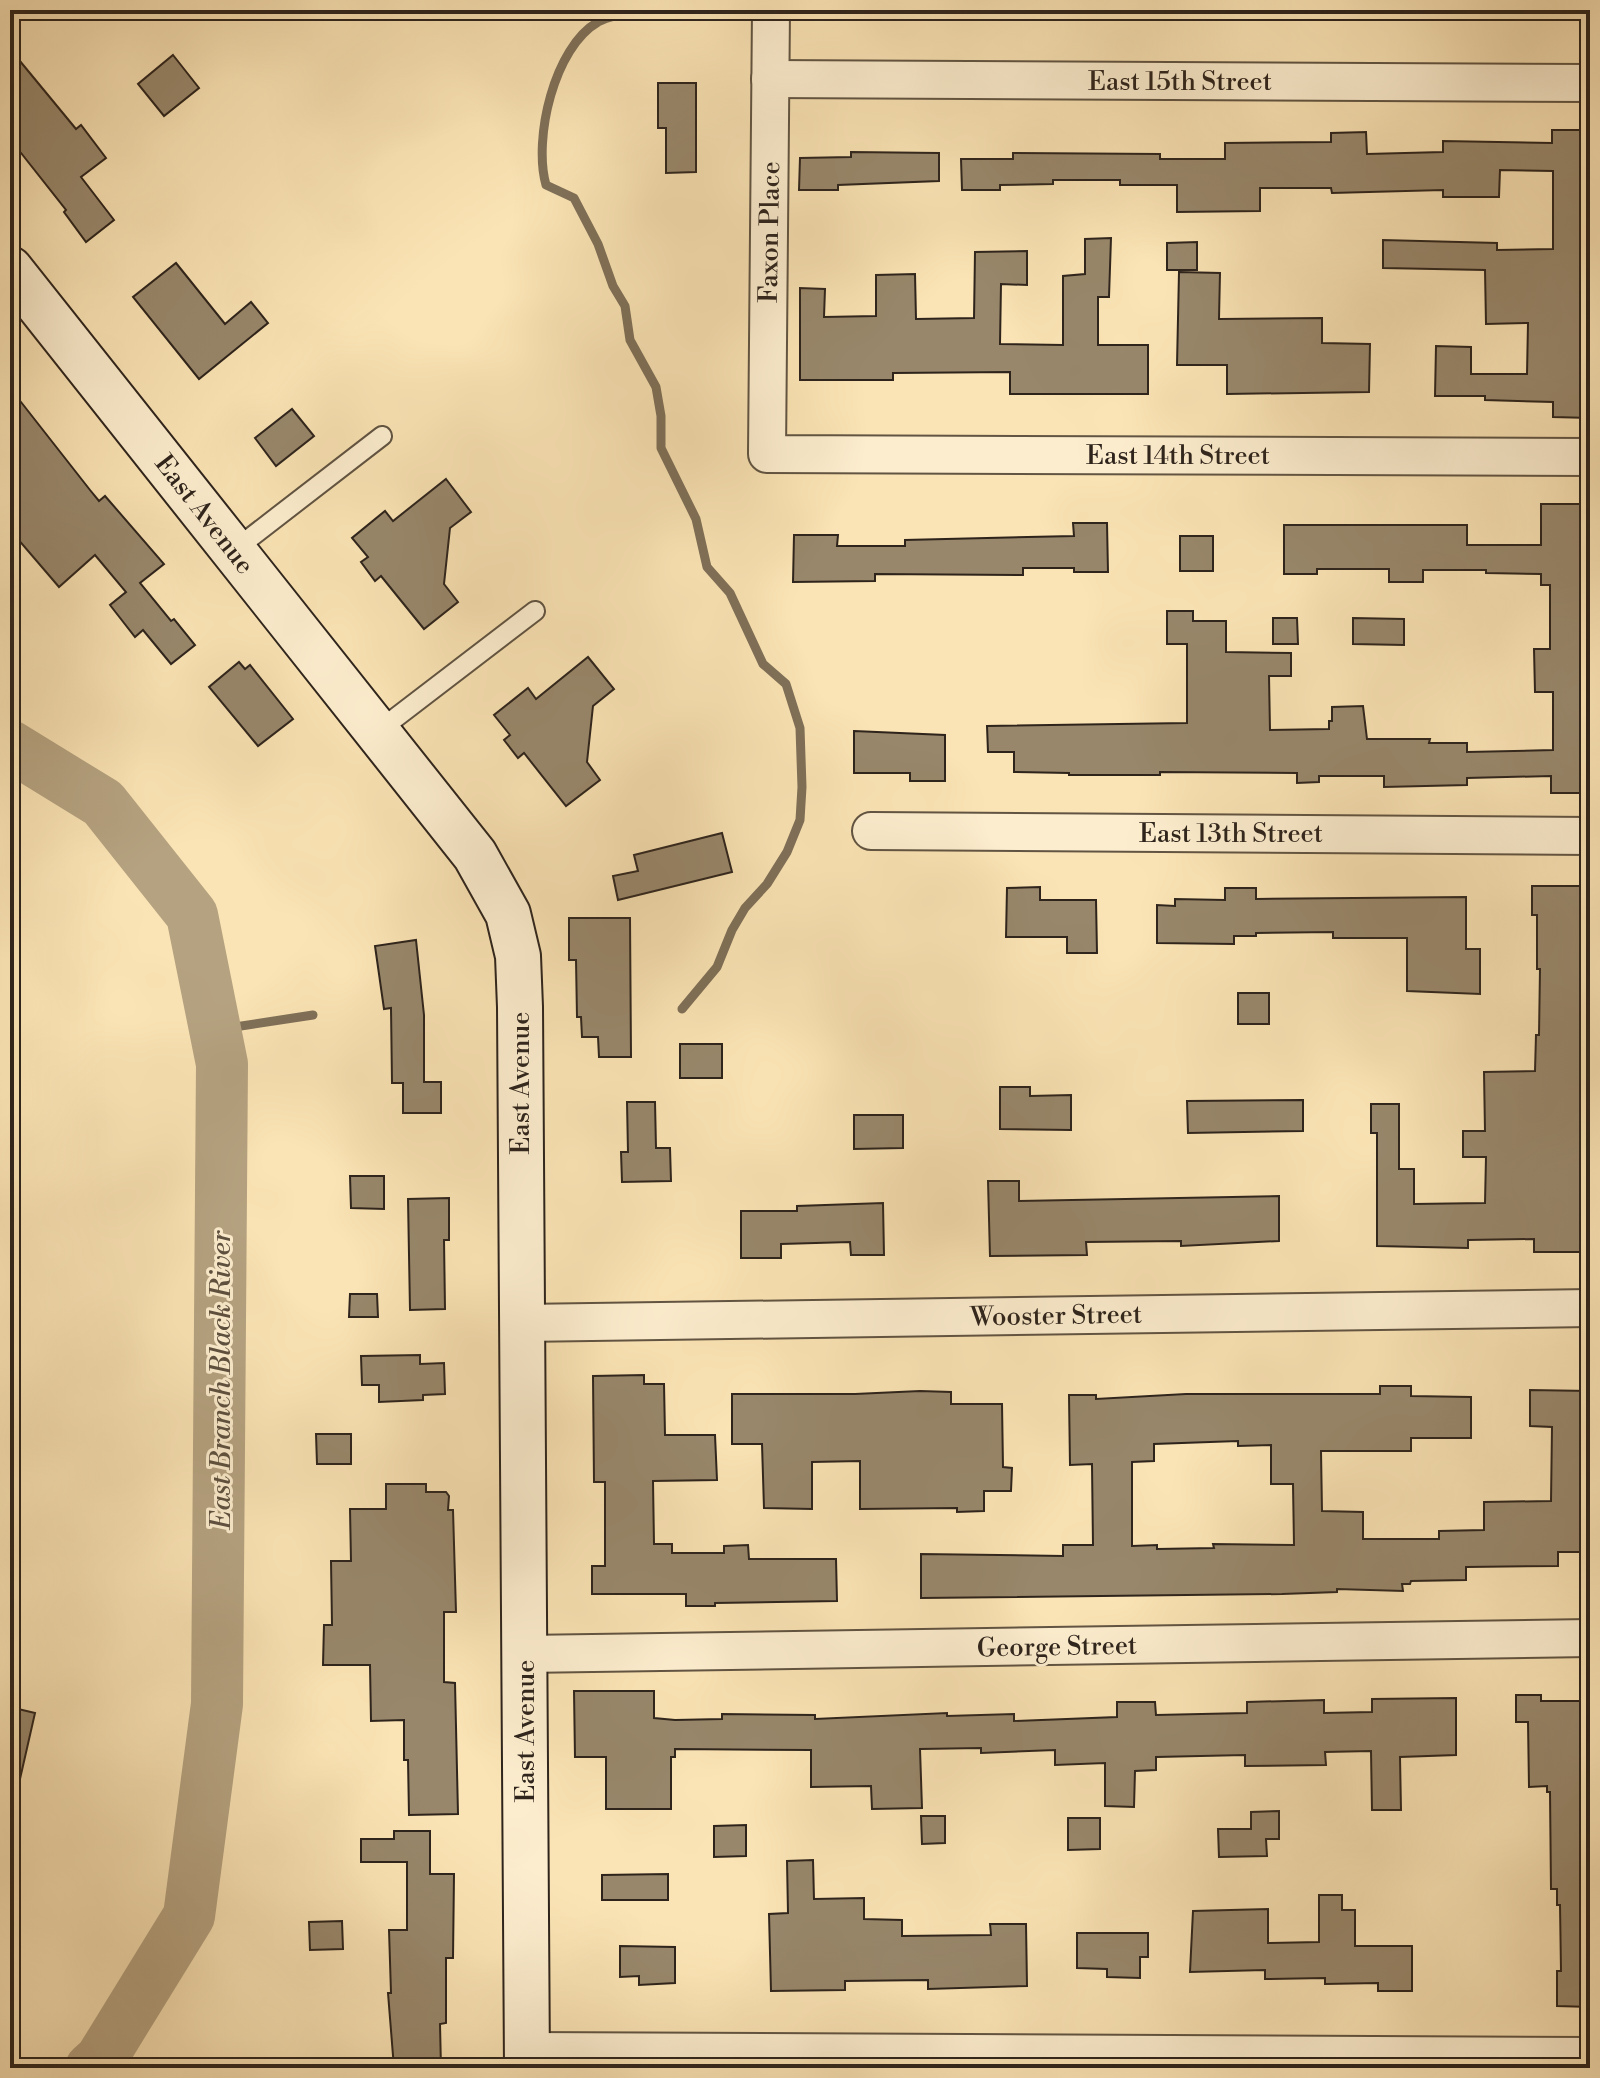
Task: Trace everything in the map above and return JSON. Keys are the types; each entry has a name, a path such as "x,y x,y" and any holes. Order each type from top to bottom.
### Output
{"street":[{"name":"Faxon Place","path":"767,454 771,10"},
{"name":"East 15th Street","path":"770,79 1590,83"},
{"name":"East Avenue","path":"10,269 475,855 508,914 518,956 520,1007 527,2059"},
{"name":"East 14th Street","path":"767,454 1590,457"},
{"name":"East 13th Street","path":"871,831 1590,836"},
{"name":"Wooster Street","path":"522,1323 1590,1308"},
{"name":"George Street","path":"524,1654 1590,1638"},
{"path":"527,2059 1590,2056"}],"lane":[{"path":"233,551 382,436"},
{"path":"377,732 535,611"}],"building":[{"path":"10,49 76,129 81,125 106,158 81,177 114,220 86,242 64,212 66,210 10,139"},
{"path":"173,55 199,88 164,116 138,84"},
{"path":"658,83 696,83 696,172 666,173 666,128 658,128"},
{"path":"1552,130 1590,130 1590,418 1553,417 1553,402 1485,400 1485,396 1435,396 1436,346 1471,347 1471,374 1527,374 1528,323 1486,324 1485,270 1383,268 1383,240 1497,243 1497,250 1553,249 1553,171 1500,170 1499,197 1443,197 1443,190 1332,193 1331,188 1260,188 1260,211 1177,212 1177,185 1120,185 1120,180 1053,180 1053,184 1000,185 1000,190 962,190 961,159 1013,159 1013,153 1160,154 1160,159 1225,159 1225,143 1331,142 1331,133 1366,132 1367,154 1443,152 1443,141 1552,143"},
{"path":"851,152 939,153 939,181 838,185 838,190 799,190 800,158 851,157"},
{"path":"1111,238 1109,297 1098,297 1098,345 1148,345 1148,394 1010,394 1010,372 893,373 893,380 800,380 800,288 825,289 824,317 876,316 876,275 915,274 916,319 974,318 975,252 1027,251 1027,285 1001,284 1000,344 1063,345 1063,276 1085,274 1085,239"},
{"path":"1197,242 1197,270 1167,270 1167,243"},
{"path":"176,263 225,324 251,302 268,323 199,379 133,297"},
{"path":"1179,272 1220,273 1219,319 1322,318 1322,343 1370,344 1369,392 1227,394 1227,365 1177,365"},
{"path":"10,388 99,501 105,496 164,564 140,583 195,645 171,664 143,630 135,637 110,605 126,592 95,555 59,587 10,530"},
{"path":"292,409 314,436 276,466 255,438"},
{"path":"446,479 471,512 450,528 444,584 458,602 424,629 381,576 375,581 361,562 368,557 352,538 385,511 393,521"},
{"path":"1541,504 1590,504 1588,793 1551,793 1551,776 1467,778 1467,785 1384,787 1384,776 1319,776 1319,782 1297,783 1297,773 1069,775 1014,772 1014,752 988,752 987,726 1187,723 1187,644 1167,644 1167,611 1193,611 1193,621 1226,621 1226,652 1291,653 1291,676 1269,676 1270,730 1329,729 1332,707 1363,706 1367,739 1430,739 1429,743 1467,743 1467,752 1553,750 1553,692 1535,692 1534,649 1550,649 1550,585 1541,585 1541,574 1423,570 1423,582 1389,582 1389,569 1317,569 1317,574 1284,574 1284,525 1467,525 1467,545 1541,545"},
{"path":"1073,523 1107,523 1108,572 1023,568 1023,575 875,574 875,581 793,582 794,535 838,535 837,546 905,546 905,540 1074,536"},
{"path":"1180,536 1213,536 1213,571 1180,571"},
{"path":"1273,618 1297,618 1298,644 1273,644"},
{"path":"1353,618 1404,619 1404,645 1353,644"},
{"path":"588,657 614,689 593,706 587,762 600,780 566,806 524,753 518,758 504,740 510,735 494,715 528,688 536,699"},
{"path":"239,662 245,669 250,665 293,719 258,746 209,687"},
{"path":"854,731 945,735 945,781 910,781 910,773 854,773"},
{"path":"722,833 732,872 618,900 613,876 638,871 634,855"},
{"path":"1532,886 1583,886 1583,933 1587,933 1587,1035 1590,1035 1586,1137 1588,1252 1534,1252 1534,1239 1468,1240 1468,1248 1377,1246 1377,1133 1371,1133 1371,1104 1399,1104 1399,1169 1414,1169 1414,1204 1485,1203 1486,1157 1463,1157 1463,1131 1485,1131 1484,1072 1535,1071 1540,969 1537,969 1537,915 1532,915"},
{"path":"1040,887 1040,900 1096,900 1097,953 1067,953 1067,937 1006,937 1007,888"},
{"path":"1225,888 1256,888 1256,899 1466,897 1466,949 1480,949 1480,994 1407,991 1407,938 1333,938 1333,932 1256,933 1256,936 1234,936 1234,944 1157,943 1157,905 1175,906 1175,899 1225,900"},
{"path":"569,918 630,918 631,1057 599,1057 598,1037 582,1037 581,1017 577,1017 576,960 569,960"},
{"path":"416,940 424,1015 424,1082 441,1082 441,1113 403,1113 403,1083 392,1083 391,1008 384,1009 375,946"},
{"path":"1238,993 1269,993 1269,1024 1238,1024"},
{"path":"680,1044 722,1044 722,1078 680,1078"},
{"path":"1000,1087 1030,1087 1030,1096 1071,1095 1071,1130 1000,1129"},
{"path":"1303,1100 1303,1131 1188,1133 1187,1101"},
{"path":"627,1102 655,1102 656,1148 670,1148 671,1181 622,1182 621,1152 628,1152"},
{"path":"854,1115 903,1115 903,1148 854,1149"},
{"path":"350,1176 384,1176 384,1209 351,1208"},
{"path":"988,1181 1019,1181 1019,1201 1279,1196 1279,1241 1181,1246 1181,1241 1086,1242 1087,1255 990,1256"},
{"path":"449,1198 449,1240 444,1240 445,1309 410,1310 408,1199"},
{"path":"883,1203 884,1255 851,1255 850,1242 781,1244 781,1258 741,1258 741,1211 797,1211 797,1206"},
{"path":"350,1294 377,1294 378,1317 349,1317"},
{"path":"420,1355 420,1364 444,1363 445,1394 423,1395 423,1400 379,1402 379,1385 362,1385 361,1356"},
{"path":"644,1375 644,1384 664,1384 665,1435 715,1435 717,1480 653,1481 654,1544 672,1544 672,1553 724,1553 724,1546 748,1545 749,1559 836,1559 837,1601 686,1606 686,1594 592,1594 592,1566 605,1566 605,1482 594,1482 593,1376"},
{"path":"1380,1386 1411,1386 1411,1396 1471,1397 1471,1438 1411,1438 1411,1451 1321,1451 1322,1511 1363,1512 1363,1539 1439,1539 1439,1531 1484,1530 1484,1502 1551,1501 1552,1427 1530,1426 1530,1390 1590,1391 1590,1552 1558,1552 1558,1566 1466,1567 1466,1580 1411,1581 1410,1584 1402,1584 1403,1591 1337,1589 1337,1592 1282,1594 921,1598 921,1554 1063,1556 1063,1545 1093,1545 1092,1464 1070,1465 1069,1395 1096,1395 1096,1399 1186,1394 1380,1394","holes":["1238,1441 1238,1446 1271,1445 1271,1484 1293,1484 1294,1545 1213,1544 1214,1548 1157,1549 1157,1545 1132,1546 1132,1462 1154,1461 1154,1444"]},
{"path":"951,1392 951,1404 1002,1404 1003,1467 1012,1468 1011,1491 984,1491 984,1511 957,1512 957,1508 860,1509 860,1461 812,1462 812,1509 764,1508 762,1444 732,1444 732,1394"},
{"path":"316,1434 351,1434 351,1464 317,1464"},
{"path":"386,1484 426,1484 426,1492 446,1492 449,1496 448,1510 453,1510 456,1612 444,1612 444,1682 455,1683 458,1814 409,1815 404,1720 371,1721 370,1665 323,1665 324,1625 332,1625 331,1561 351,1561 350,1509 386,1509"},
{"path":"574,1691 654,1691 654,1718 675,1720 722,1719 722,1714 815,1715 815,1719 947,1713 947,1716 1014,1714 1014,1721 1117,1717 1117,1702 1155,1702 1156,1715 1247,1713 1247,1702 1324,1700 1324,1713 1372,1712 1372,1699 1456,1698 1456,1755 1400,1757 1401,1810 1372,1810 1371,1751 1325,1752 1326,1765 1245,1766 1245,1755 1156,1757 1156,1770 1135,1771 1134,1807 1105,1806 1105,1763 1055,1765 1055,1750 981,1753 981,1748 920,1749 922,1808 872,1809 871,1786 811,1787 811,1750 675,1749 675,1757 671,1757 671,1809 606,1809 606,1757 575,1757"},
{"path":"1516,1695 1541,1695 1541,1701 1590,1701 1590,2007 1557,2006 1557,1971 1561,1971 1560,1905 1557,1905 1557,1889 1551,1889 1550,1792 1547,1792 1547,1786 1529,1787 1528,1722 1516,1722"},
{"path":"10,1707 35,1713 20,1779 10,1778"},
{"path":"1279,1811 1279,1839 1266,1839 1267,1856 1219,1857 1218,1829 1251,1829 1251,1812"},
{"path":"921,1816 945,1816 945,1843 922,1844"},
{"path":"1068,1818 1100,1818 1100,1849 1068,1850"},
{"path":"746,1825 746,1856 714,1857 714,1826"},
{"path":"394,1831 430,1831 430,1874 454,1874 453,1958 446,1958 446,2023 440,2024 441,2068 394,2068 388,1993 391,1993 389,1930 407,1930 407,1862 361,1862 361,1839 394,1839"},
{"path":"813,1860 814,1899 864,1898 864,1919 902,1920 902,1936 991,1935 990,1924 1026,1924 1027,1986 928,1989 928,1980 845,1981 845,1990 771,1991 769,1914 788,1913 787,1861"},
{"path":"668,1874 668,1900 602,1900 602,1875"},
{"path":"1319,1895 1342,1895 1342,1910 1355,1910 1355,1946 1412,1946 1412,1991 1378,1991 1378,1983 1325,1984 1325,1978 1265,1979 1265,1970 1190,1972 1193,1911 1268,1909 1268,1943 1319,1942"},
{"path":"342,1921 343,1949 310,1950 309,1922"},
{"path":"1077,1933 1148,1933 1148,1957 1140,1957 1140,1978 1107,1977 1107,1969 1077,1968"},
{"path":"620,1946 675,1947 675,1983 639,1985 639,1976 620,1977"}],"waterway":[{"path":"633,10 602,20 583,34 559,72 545,120 542,144 546,185 574,198 598,244 613,286 625,306 630,340 656,387 661,416 661,448 696,519 707,567 730,593 763,664 786,684 800,728 800,820 787,852 767,884 745,908 717,967 682,1009"},
{"name":"East Branch Black River","path":"10,746 103,803 192,915 222,1064 217,1704 189,1916 101,2059 91,2068"},
{"path":"215,1030 313,1015"}]}
